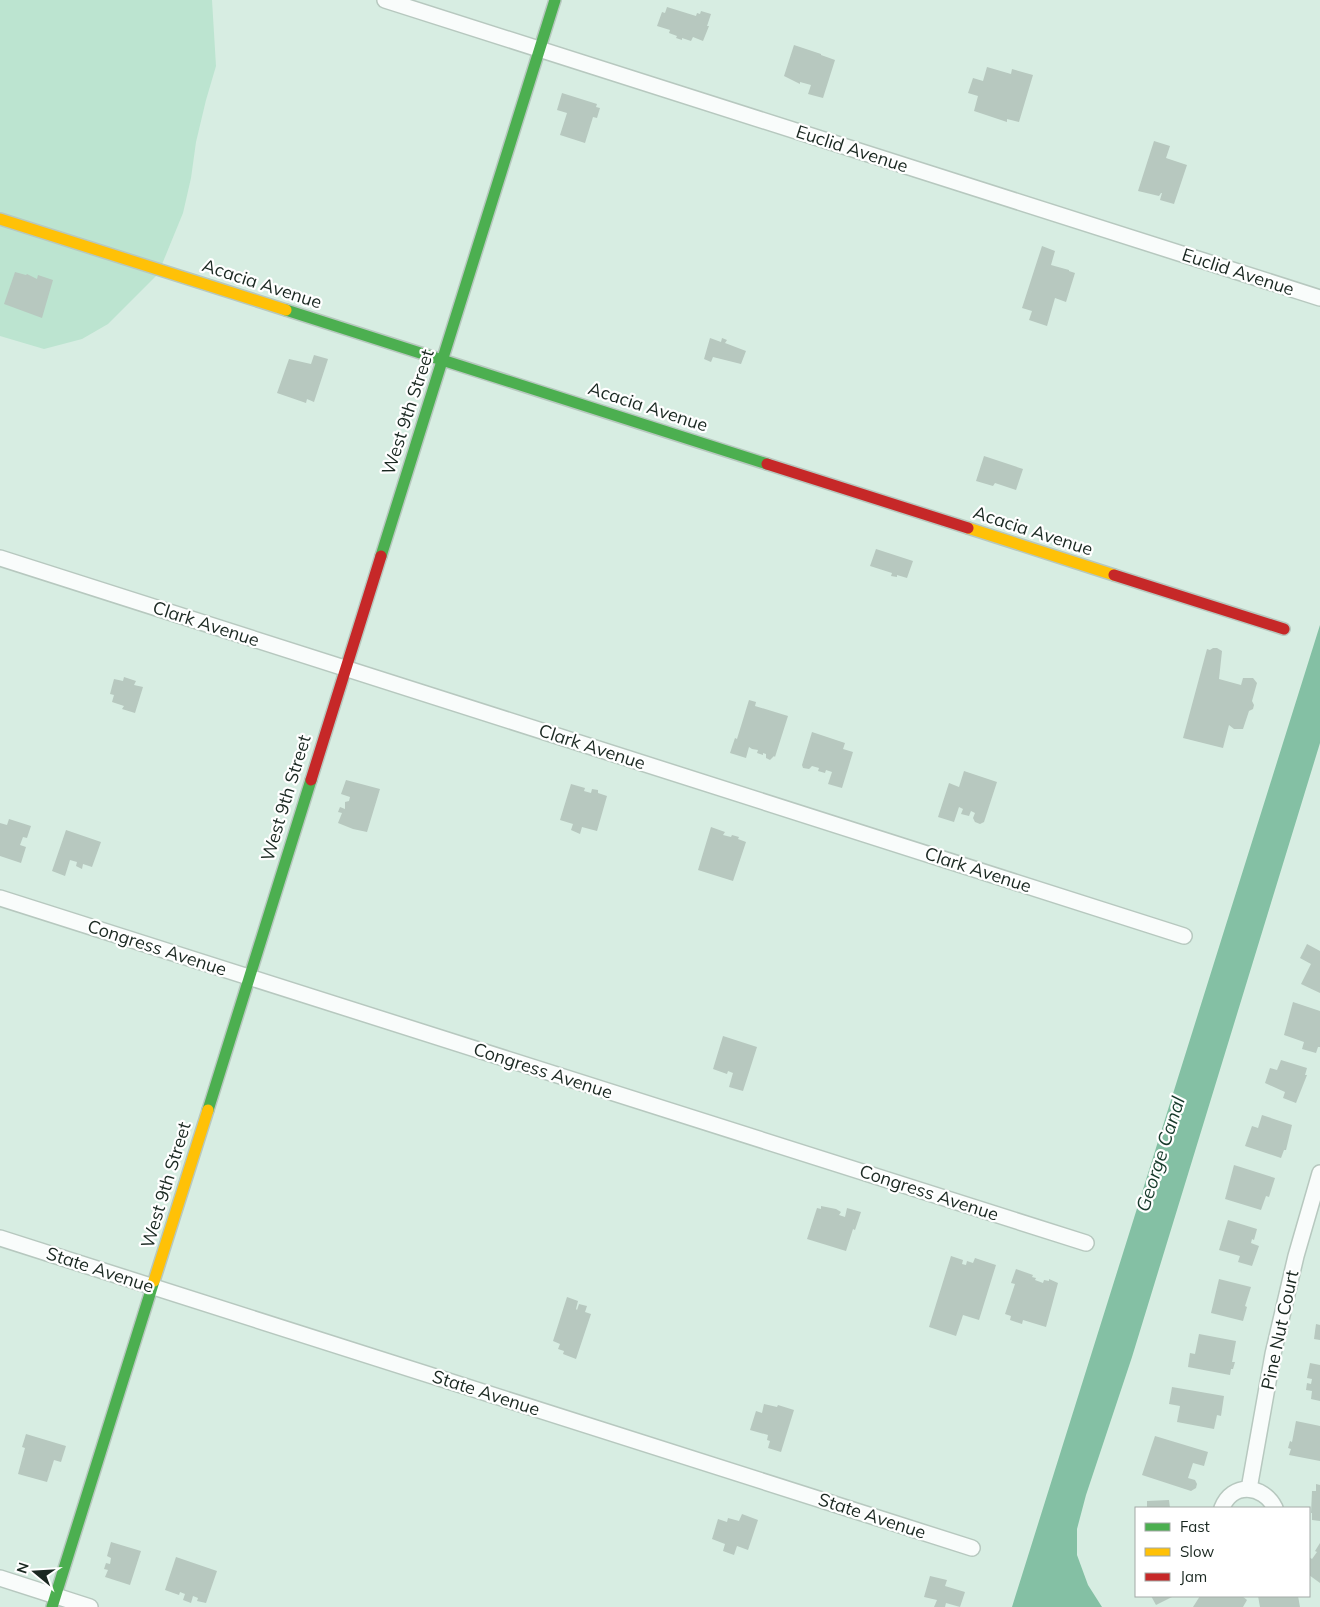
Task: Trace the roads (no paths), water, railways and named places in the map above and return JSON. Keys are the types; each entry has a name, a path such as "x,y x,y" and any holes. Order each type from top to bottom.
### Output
{"street":[{"name":"Euclid Avenue","path":"385,0 1320,298"},
{"name":"West 9th Street","path":"54,1602 555,0"},
{"name":"Acacia Avenue","path":"0,219 1284,629"},
{"name":"Clark Avenue","path":"0,558 1184,936"},
{"name":"Congress Avenue","path":"0,898 1086,1243"},
{"name":"Pine Nut Court","path":"1249,1489 1273,1354 1296,1256 1320,1173"},
{"name":"State Avenue","path":"0,1238 972,1548"},
{"path":"1223,1507 1230,1495 1239,1490 1249,1489 1262,1492 1270,1499 1274,1507"},
{"path":"0,1578 54,1602 90,1607"}],"water":[{"name":"George Canal","path":"1320,625 1320,743 1132,1357 1086,1495 1077,1529 1077,1555 1088,1585 1102,1607 1012,1607"}]}
